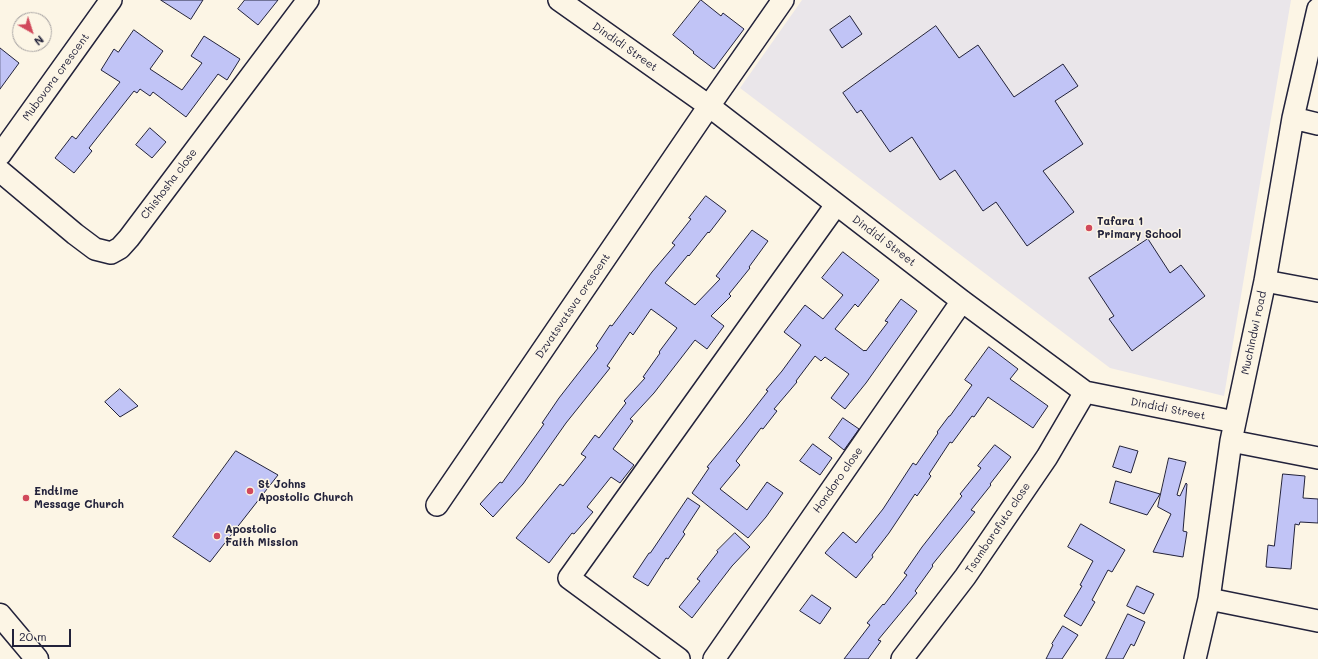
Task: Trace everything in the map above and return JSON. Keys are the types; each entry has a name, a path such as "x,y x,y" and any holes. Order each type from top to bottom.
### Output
{"street":[{"name":"Mubovora crescent","path":"0,155 111,0"},
{"name":"Chishosha close","path":"0,171 95,249 111,253 120,248 129,238 308,0"},
{"name":"Dindidi Street","path":"559,0 709,106 962,301 1085,392 1233,432 1318,458"},
{"name":"Dzvatsvatsva crescent","path":"436,505 783,0"},
{"name":"Muchindwi road","path":"1195,659 1209,599 1233,432 1265,281 1293,118 1318,9"},
{"path":"1293,118 1318,124"},
{"path":"680,659 570,578 836,205"},
{"path":"1265,281 1318,291"},
{"name":"Hondoro close","path":"714,659 962,301"},
{"name":"Tsambarafuta close","path":"902,659 969,570 1047,457 1085,392"},
{"path":"1209,599 1318,621"},
{"path":"0,615 37,659"}],"shaded area":[{"name":"Tafara 1 Primary School","path":"802,0 1291,0 1224,396 1110,368 740,88"}],"building":[{"path":"161,0 203,0 191,19"},
{"path":"245,0 278,0 258,25 238,9"},
{"path":"701,0 721,16 723,13 744,29 714,69 673,35"},
{"path":"850,16 862,34 842,48 830,30"},
{"path":"936,26 959,58 978,45 1014,97 1063,64 1078,86 1055,101 1083,144 1043,171 1074,212 1027,246 996,202 983,211 955,170 940,180 912,137 890,152 861,110 857,113 843,93"},
{"path":"134,30 163,51 150,69 182,90 202,63 191,56 204,36 240,59 227,80 218,74 186,117 153,92 150,96 140,89 137,93 134,91 89,148 92,151 74,173 55,158 72,136 76,139 120,82 101,70 114,49 118,52"},
{"path":"0,48 19,63 0,89"},
{"path":"150,128 166,142 152,158 136,145"},
{"path":"706,196 726,211 709,233 708,232 665,283 695,305 720,279 716,276 752,230 768,241 749,267 750,268 729,294 731,296 711,316 724,326 707,349 695,340 654,393 630,419 633,421 613,449 634,465 620,483 611,477 587,507 593,512 574,534 572,533 549,563 516,538 560,484 563,486 586,457 581,454 595,435 599,438 626,403 624,401 645,378 643,377 677,328 651,309 633,335 630,332 607,366 610,368 566,423 523,484 493,517 480,504 500,482 502,483 544,424 542,423 559,398 598,348 596,346 610,325 612,326 652,272 675,245 672,243 691,219 689,218"},
{"path":"1148,239 1170,273 1181,265 1205,296 1132,351 1109,319 1114,316 1089,278"},
{"path":"843,252 879,280 858,307 855,304 835,329 866,351 888,322 885,321 901,299 917,311 866,383 845,409 831,398 849,374 825,357 821,361 815,356 796,381 797,382 774,409 777,411 763,429 761,428 736,461 740,465 720,489 747,510 767,482 783,493 766,517 748,538 692,493 709,468 707,467 768,391 766,390 801,345 784,332 805,305 823,319 843,295 822,278"},
{"path":"989,347 1018,369 1010,379 1048,406 1033,428 988,397 974,417 972,416 952,443 950,442 929,474 931,476 917,496 915,494 889,533 872,555 873,557 856,578 825,553 843,532 856,543 883,509 913,463 916,465 938,433 937,432 972,385 965,380"},
{"path":"120,389 138,406 120,417 105,402"},
{"path":"843,418 859,429 844,450 829,438"},
{"path":"813,444 832,458 820,475 800,461"},
{"path":"995,445 1011,457 971,510 975,512 932,565 933,566 915,591 917,593 878,640 881,641 868,659 844,659 870,625 867,623 883,604 884,605 907,575 904,573 922,547 962,496 960,494 981,468 978,466"},
{"path":"1120,446 1138,451 1131,473 1113,467"},
{"path":"236,451 278,475 210,562 173,537"},
{"path":"1169,458 1186,462 1177,495 1180,496 1186,483 1183,531 1187,532 1183,557 1153,552 1171,514 1158,507"},
{"path":"1283,474 1305,476 1303,498 1318,499 1318,523 1300,522 1299,525 1295,524 1291,569 1266,567 1268,545 1274,546"},
{"path":"1116,481 1160,494 1147,515 1110,503"},
{"path":"688,498 700,506 683,532 685,534 668,559 666,558 648,586 633,577"},
{"path":"1081,524 1125,550 1112,572 1108,570 1092,600 1095,602 1081,626 1064,616 1082,586 1080,585 1093,561 1068,547"},
{"path":"735,533 750,547 732,566 692,618 679,607 700,581 697,579 718,552 717,551"},
{"path":"1137,586 1154,594 1144,614 1127,606"},
{"path":"812,595 831,608 820,624 800,611"},
{"path":"1128,614 1145,622 1134,646 1131,644 1123,659 1106,659"},
{"path":"1063,626 1078,635 1062,659 1046,659 1053,645 1052,644"}],"place":[{"name":"Tafara 1 Primary School","path":"1089,228"},
{"name":"St Johns Apostolic Church","path":"250,491"},
{"name":"Endtime Message Church","path":"26,498"},
{"name":"Apostolic Faith Mission","path":"217,536"}]}
